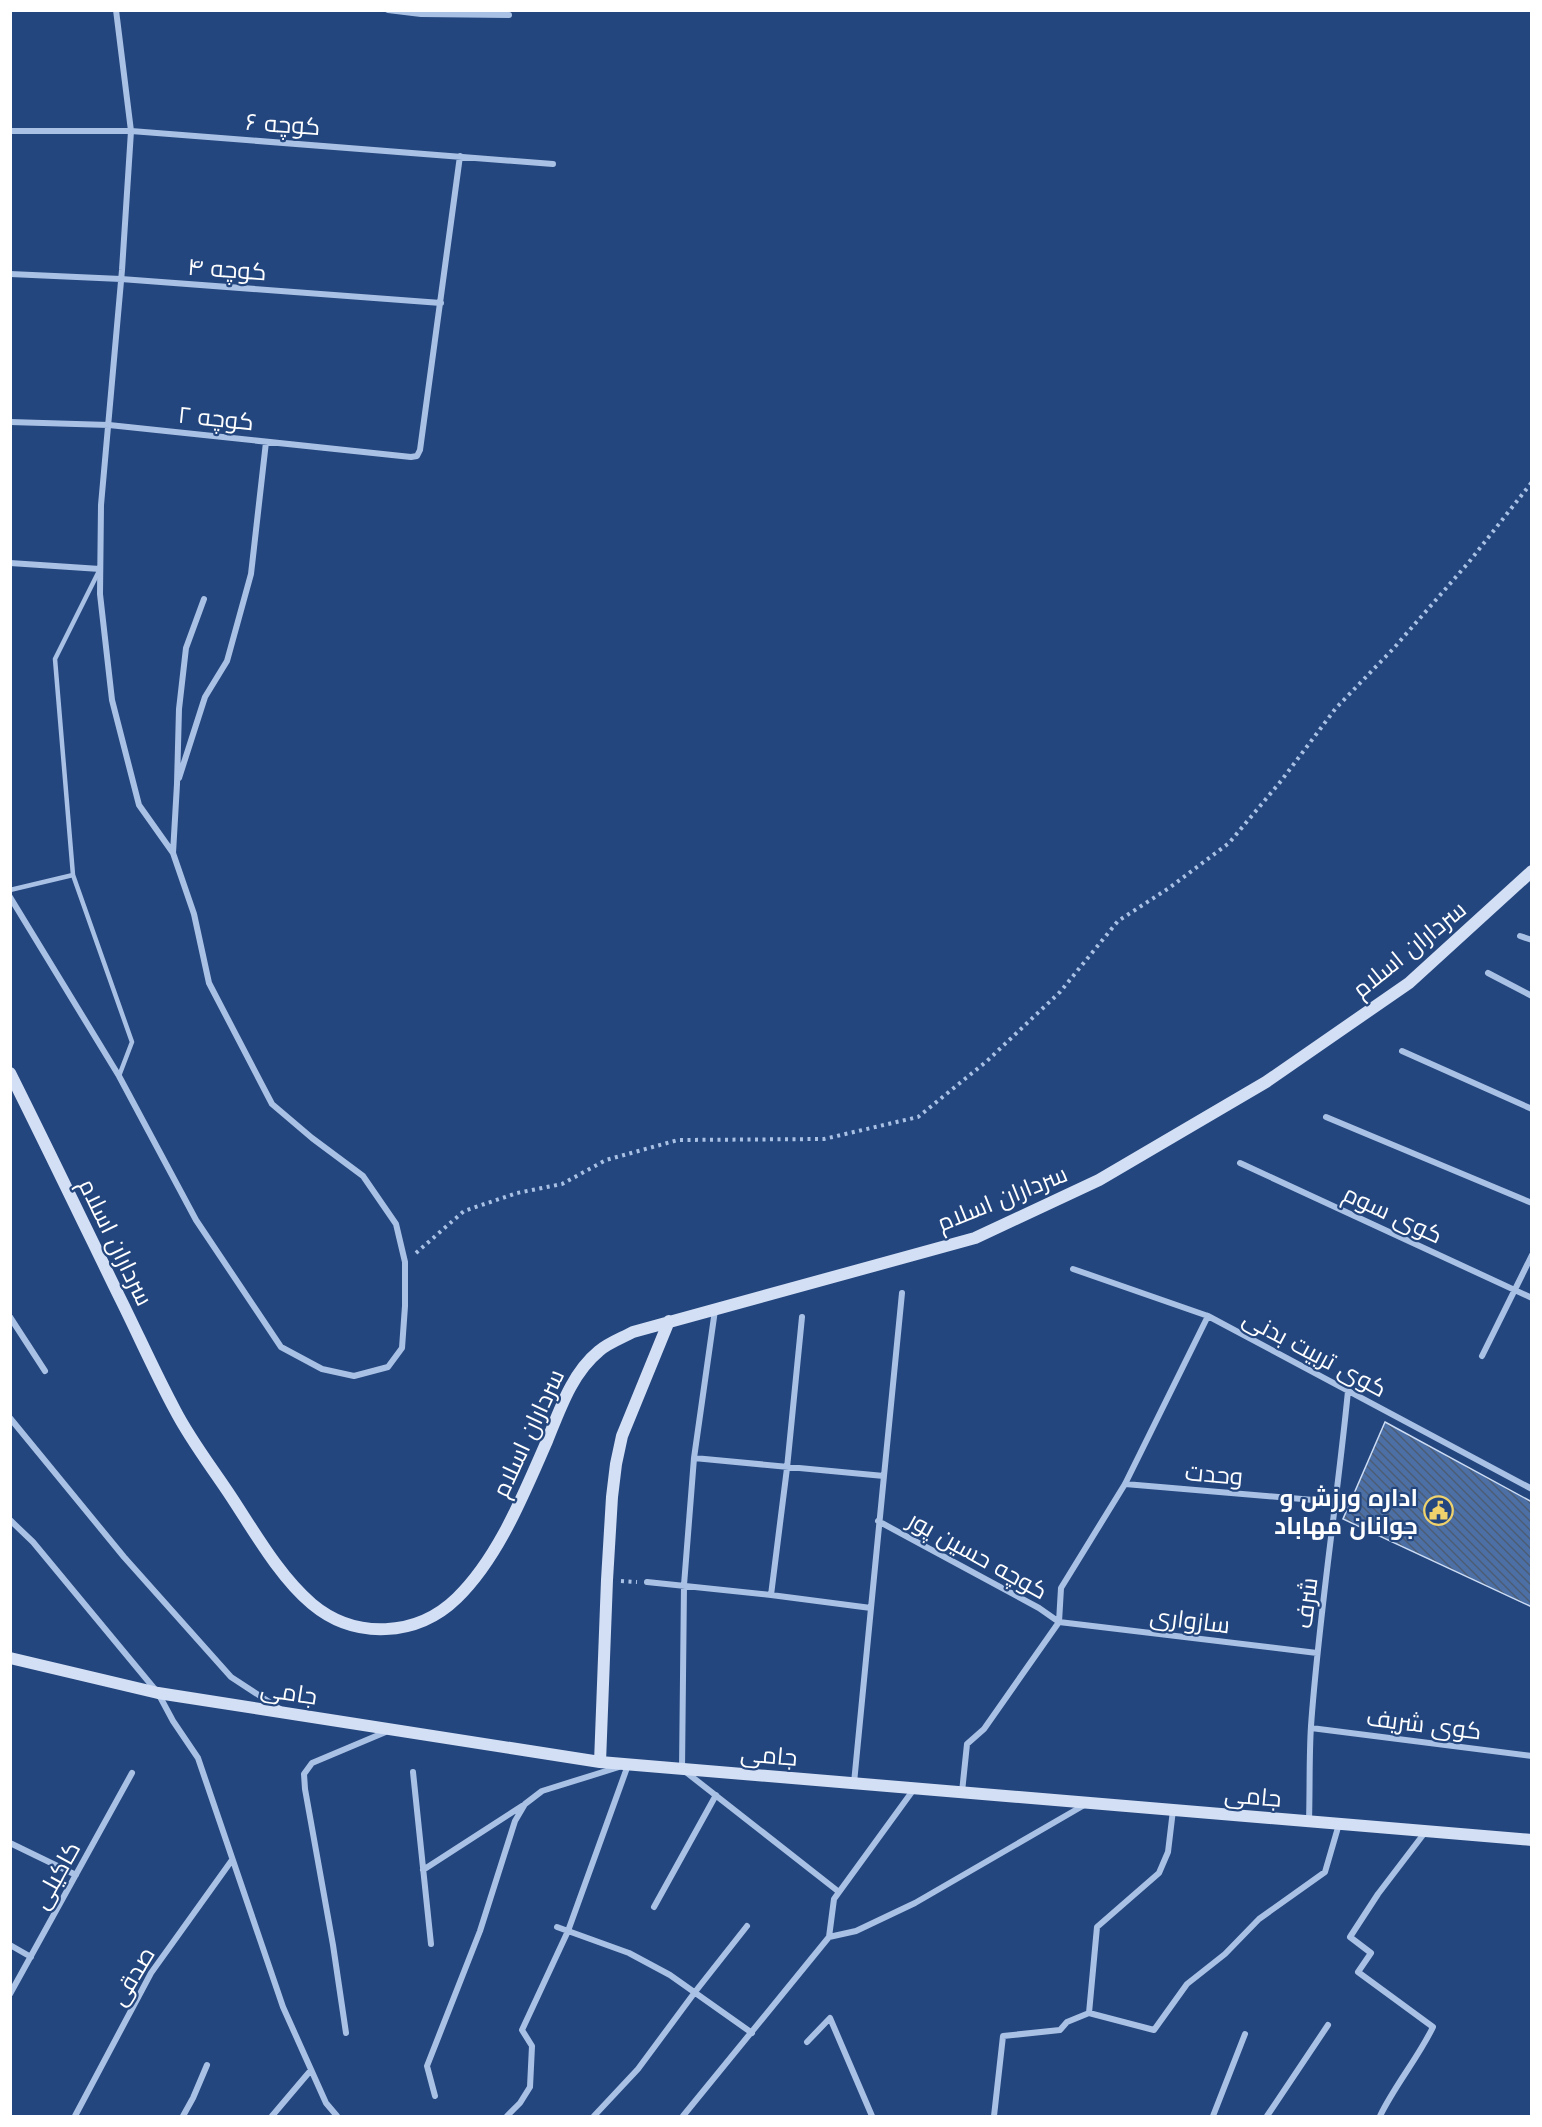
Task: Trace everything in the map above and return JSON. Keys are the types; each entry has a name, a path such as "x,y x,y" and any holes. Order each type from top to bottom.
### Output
{"street":[{"path":"10,897 119,1076 196,1220 281,1347 322,1369 354,1376 388,1367 402,1348 405,1263 396,1224 363,1176 312,1138 272,1104 209,983 194,915 173,853 139,805 112,700 103,626 100,569 101,505 122,279 131,131 116,10"},
{"path":"388,10 421,15 509,15"},
{"name":"کوچه ۶","path":"10,131 131,131 553,164"},
{"path":"441,303 460,156"},
{"name":"کوچه ۴","path":"10,274 122,279 441,303"},
{"name":"کوچه ۲","path":"10,422 109,425 417,456 420,450 441,303"},
{"path":"177,784 205,697 227,661 251,574 267,442"},
{"path":"10,563 100,569"},
{"path":"173,853 179,709 186,648 204,599"},
{"name":"سرداران اسلام","path":"10,1073 176,1413 266,1549 298,1590 313,1605 355,1627 387,1629 418,1623 434,1616 456,1599 479,1573 508,1525 576,1377 599,1350 633,1332 669,1321 975,1238 1099,1180 1266,1082 1409,983 1532,872"},
{"path":"1521,936 1532,940"},
{"path":"1488,973 1532,996"},
{"path":"1402,1052 1532,1109"},
{"path":"1326,1117 1532,1203"},
{"name":"کوی سوم","path":"1240,1163 1532,1298"},
{"path":"1482,1356 1532,1255"},
{"name":"کوی تربیت بدنی","path":"1073,1269 1208,1316 1532,1489"},
{"name":"کوچه حسین پور","path":"854,1783 902,1293"},
{"path":"715,1308 694,1458 684,1585 682,1769 839,1892"},
{"path":"962,1792 967,1744 984,1729 1059,1622 1060,1588 1125,1484 1208,1316"},
{"path":"10,1317 45,1371"},
{"path":"771,1595 787,1468 802,1317"},
{"path":"600,1762 612,1497 620,1445 669,1321"},
{"name":"شرف","path":"1309,1821 1311,1728 1317,1653 1337,1502 1348,1391"},
{"path":"10,1418 124,1557 231,1677 286,1713"},
{"path":"694,1458 884,1476"},
{"name":"وحدت","path":"1125,1484 1337,1502"},
{"path":"10,1520 33,1542 158,1693 173,1722 198,1758 283,2007 326,2103 337,2116"},
{"name":"کوچه حسین پور","path":"878,1521 1039,1608 1059,1622"},
{"path":"647,1582 871,1608"},
{"name":"سازواری","path":"1059,1622 1317,1653"},
{"name":"جامی","path":"10,1658 158,1693 600,1762 1532,1840"},
{"name":"کوی شریف","path":"1311,1728 1532,1756"},
{"path":"346,2032 304,1774 312,1763 391,1729"},
{"path":"423,1870 542,1791 628,1764"},
{"path":"507,2116 520,2103 530,2087 532,2046 522,2030 568,1931 628,1764"},
{"path":"413,1772 431,1944"},
{"name":"کاکیلی","path":"10,1994 132,1773"},
{"path":"683,2116 829,1937 834,1899 914,1788"},
{"path":"654,1907 716,1795"},
{"path":"829,1937 856,1931 915,1903 1088,1803"},
{"path":"435,2096 427,2066 480,1931 515,1821 525,1804"},
{"path":"1089,2013 1097,1927 1159,1873 1168,1852 1173,1810"},
{"path":"994,2116 1003,2036 1060,2031 1067,2022 1089,2013 1154,2030 1187,1984 1225,1954 1259,1919 1325,1872 1339,1824"},
{"path":"1380,2116 1388,2098 1424,2044 1433,2026 1358,1972 1371,1953 1350,1937 1378,1894 1426,1831"},
{"path":"10,1843 76,1875"},
{"name":"صدقی","path":"75,2116 151,1973 232,1860"},
{"path":"594,2116 638,2069 694,1992 747,1926"},
{"path":"556,1927 629,1953 670,1975 752,2033"},
{"path":"10,1945 31,1957"},
{"path":"807,2042 830,2018 872,2116"},
{"path":"1267,2116 1328,2025"},
{"path":"1213,2116 1245,2034"},
{"path":"183,2116 194,2098 207,2065"},
{"path":"272,2116 311,2070"}],"lane":[{"path":"100,569 55,659 73,875 132,1042 119,1076"},
{"path":"10,890 73,875"}],"path":[{"path":"405,1263 464,1211 517,1193 562,1184 606,1160 678,1140 824,1138 918,1117 987,1061 1060,992 1118,921 1229,843 1281,781 1336,708 1393,649 1469,562 1532,482"},
{"path":"607,1580 647,1582"}],"building":[{"name":"اداره ورزش و جوانان مهاباد","path":"1385,1422 1532,1502 1532,1607 1343,1519"}],"place":[{"name":"اداره ورزش و جوانان مهاباد","path":"1439,1511"}]}
